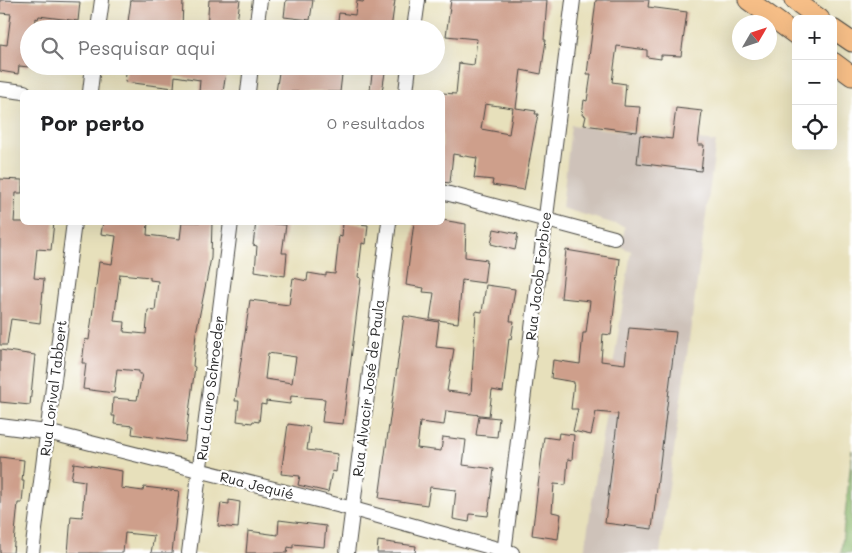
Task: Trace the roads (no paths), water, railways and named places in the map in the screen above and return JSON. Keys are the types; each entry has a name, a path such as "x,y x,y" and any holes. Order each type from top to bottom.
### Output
{"main road":[{"path":"748,0 792,32"},
{"path":"794,0 815,15"},
{"path":"837,31 852,42"},
{"path":"837,65 852,76"}],"street":[{"path":"99,20 102,0"},
{"path":"257,20 260,0"},
{"path":"415,20 418,0"},
{"name":"Rua Jacob Forbice","path":"507,552 573,0"},
{"path":"90,90 92,75"},
{"path":"248,90 251,75"},
{"path":"406,90 408,75"},
{"path":"0,89 20,92"},
{"path":"445,193 614,238"},
{"name":"Rua Lorival Tabbert","path":"32,553 74,225"},
{"name":"Rua Lauro Schroeder","path":"189,553 231,225"},
{"name":"Rua Alvacir José de Paula","path":"347,553 389,225"},
{"name":"Rua Jequié","path":"0,426 47,432 352,510 507,552"}]}
